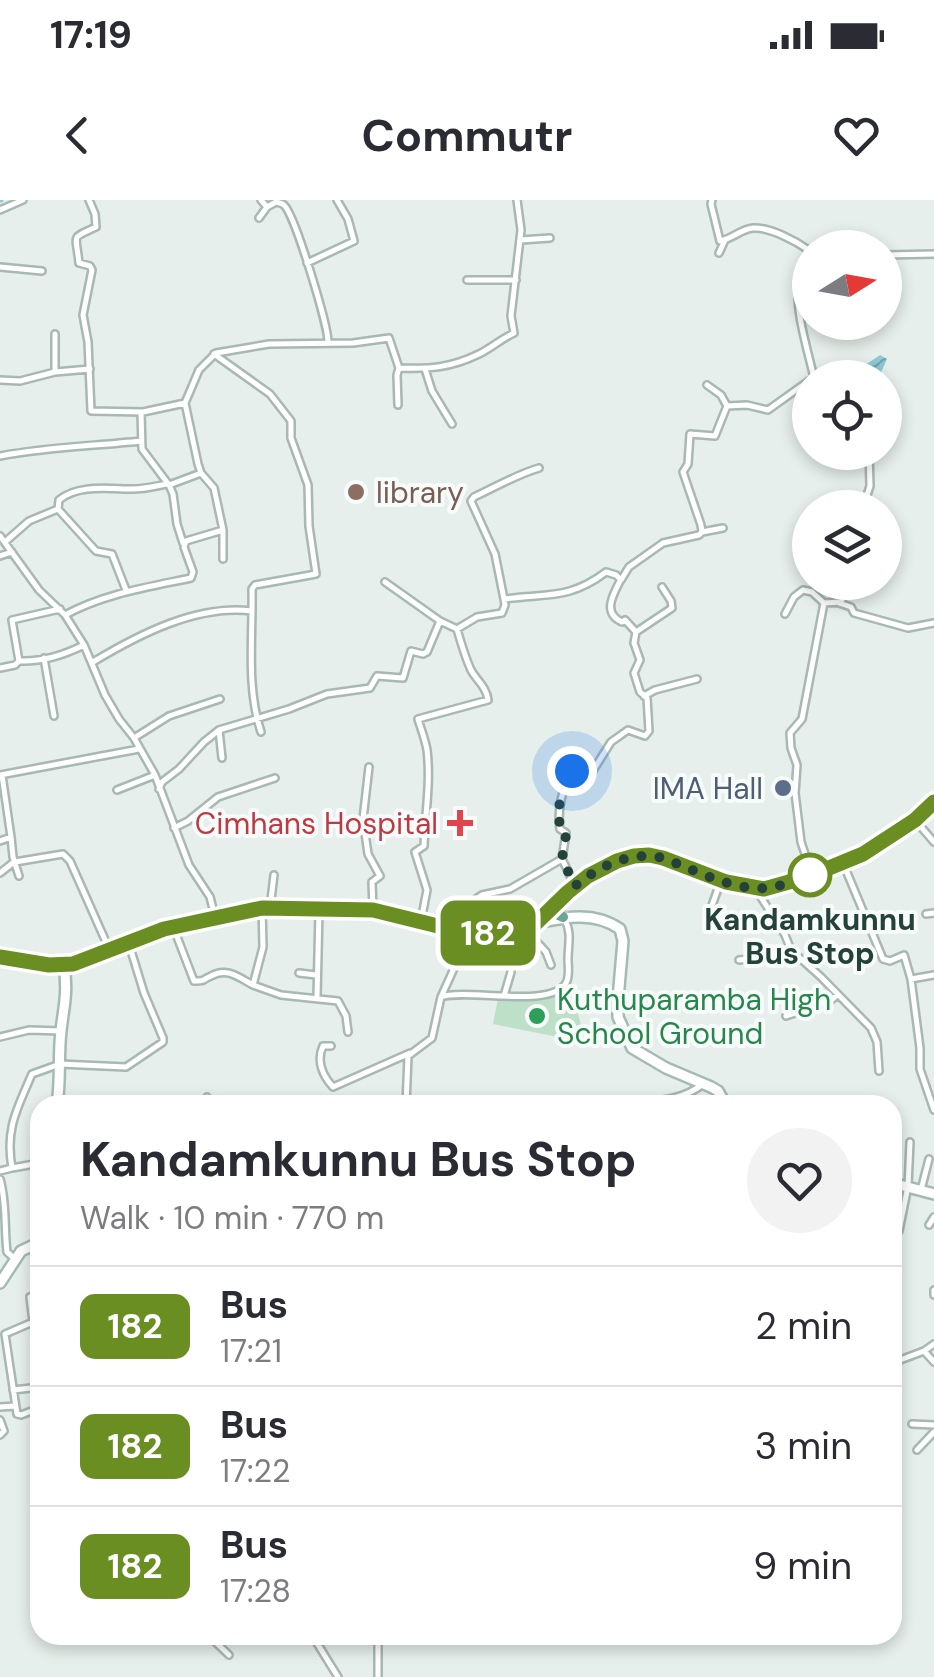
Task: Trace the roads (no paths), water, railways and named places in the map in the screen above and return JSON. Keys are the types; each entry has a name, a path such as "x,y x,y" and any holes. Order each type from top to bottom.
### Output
{"main road":[{"path":"0,957 32,964 82,962 173,926 266,908 373,910 454,929 513,934 556,912 575,886 617,861 649,855 722,880 756,888 780,886 882,844 934,802"},
{"path":"556,912 610,922 620,929 623,941 618,1017 632,1048 720,1095"},
{"path":"58,1095 67,990 64,965"},
{"path":"902,1185 934,1194"},
{"path":"0,1283 15,1259 30,1245"}],"street":[{"path":"0,210 24,200"},
{"path":"89,200 96,227 76,238 79,263 92,270 83,315 91,411 141,412 186,403"},
{"path":"260,200 267,207"},
{"path":"306,263 354,241 337,200"},
{"path":"399,368 441,368 482,352 514,333 511,316 521,240 516,200"},
{"path":"712,200 720,241 753,228 792,242"},
{"path":"259,218 276,202 284,205 321,302 328,342"},
{"path":"521,240 550,238"},
{"path":"718,253 725,240"},
{"path":"902,255 934,254"},
{"path":"0,267 42,271"},
{"path":"467,280 516,280"},
{"path":"55,334 55,372"},
{"path":"222,559 223,530 214,488 200,473 186,403 198,370 214,354 269,344 353,343 389,338 399,368 398,405"},
{"path":"214,354 270,394 286,412 308,485 316,574 255,584 252,589 253,688 261,732"},
{"path":"0,380 90,369"},
{"path":"425,369 432,391 452,424"},
{"path":"708,385 727,406"},
{"path":"727,406 768,410 792,393"},
{"path":"702,532 683,472 688,464 690,434 716,436 727,406"},
{"path":"19,661 12,620 62,612 91,600 105,600 192,576 178,532 173,494 142,448 141,412"},
{"path":"0,456 50,447 142,441"},
{"path":"457,629 476,617 502,613 505,605 495,554 472,502 474,496 515,475 539,468"},
{"path":"127,592 112,554 96,551 58,509 59,500 70,492 136,489 200,473"},
{"path":"58,509 29,521 2,539 84,644 105,695 155,775 189,865 210,898 215,917"},
{"path":"636,632 612,614 610,604 618,580 629,567 663,542 724,528"},
{"path":"184,546 188,539 223,530"},
{"path":"0,556 12,552"},
{"path":"504,599 566,593 590,585 606,572 618,580"},
{"path":"385,582 440,622 457,629 474,676 488,696 488,700 418,718 427,752 428,794 424,846 416,852 426,890 421,919"},
{"path":"575,886 562,859 566,835 560,829 558,806 574,771 584,778 588,776 611,742 628,730 647,735 647,698 640,692 634,673 640,660 634,644 636,632 672,608 662,586"},
{"path":"785,614 803,590 812,592 824,604 839,603 851,607 854,613 906,628 934,623"},
{"path":"812,875 801,842 790,736 802,719 824,604"},
{"path":"92,662 171,622 252,611"},
{"path":"159,789 219,730 327,694 370,688 377,676 401,679 412,650 427,652 440,622"},
{"path":"0,668 19,661 62,656 84,644"},
{"path":"44,658 54,716"},
{"path":"644,696 697,680"},
{"path":"134,738 169,716 220,699"},
{"path":"219,730 222,758"},
{"path":"19,876 1,775 140,748"},
{"path":"370,768 363,818 368,854 380,876 372,882 373,910"},
{"path":"117,790 155,775"},
{"path":"174,828 218,797 275,778"},
{"path":"915,820 934,842"},
{"path":"0,842 11,836"},
{"path":"0,873 14,862 63,854 70,861 110,951"},
{"path":"475,932 476,898 510,889 562,859"},
{"path":"843,862 883,959 904,956 911,979 920,1069 934,1110"},
{"path":"253,985 274,875"},
{"path":"710,911 722,880"},
{"path":"756,888 791,950 871,1028 877,1042 879,1071"},
{"path":"317,997 320,908"},
{"path":"441,996 532,996 562,988 567,982 570,932 556,912"},
{"path":"173,926 194,981 223,971 281,994 338,1001 346,1016 348,1032"},
{"path":"331,1046 322,1046 320,1060 326,1080 334,1087 410,1053 432,1038 441,996 456,964 454,929"},
{"path":"504,996 511,972 513,934"},
{"path":"513,934 524,942 534,940 546,952 551,965"},
{"path":"12,1168 9,1139 15,1113 32,1074 60,1064 126,1067 163,1042 129,943"},
{"path":"739,960 783,956 791,950"},
{"path":"299,973 316,975"},
{"path":"911,979 934,974"},
{"path":"786,1016 830,1001 837,994"},
{"path":"0,1037 29,1030 61,1030"},
{"path":"406,1095 410,1053"},
{"path":"685,1095 703,1084"},
{"path":"902,1215 910,1142"},
{"path":"921,1190 928,1159"},
{"path":"0,1171 30,1165"},
{"path":"0,1179 6,1210 7,1252 15,1259"},
{"path":"929,1225 934,1216"},
{"path":"30,1323 5,1334 14,1406 20,1414 30,1412"},
{"path":"902,1360 934,1344"},
{"path":"924,1352 934,1362"},
{"path":"13,1390 30,1387"},
{"path":"0,1407 14,1406"},
{"path":"0,1420 4,1431 0,1435"},
{"path":"912,1424 934,1429 917,1450"},
{"path":"218,1645 229,1655"},
{"path":"318,1645 338,1677"},
{"path":"378,1645 378,1677"}],"place":[{"name":"library","path":"356,492"},
{"name":"IMA Hall","path":"783,788"},
{"name":"Cimhans Hospital","path":"460,823"},
{"name":"Kandamkunnu Bus Stop","path":"810,875"},
{"name":"Kuthuparamba High School Ground","path":"537,1016"}]}
